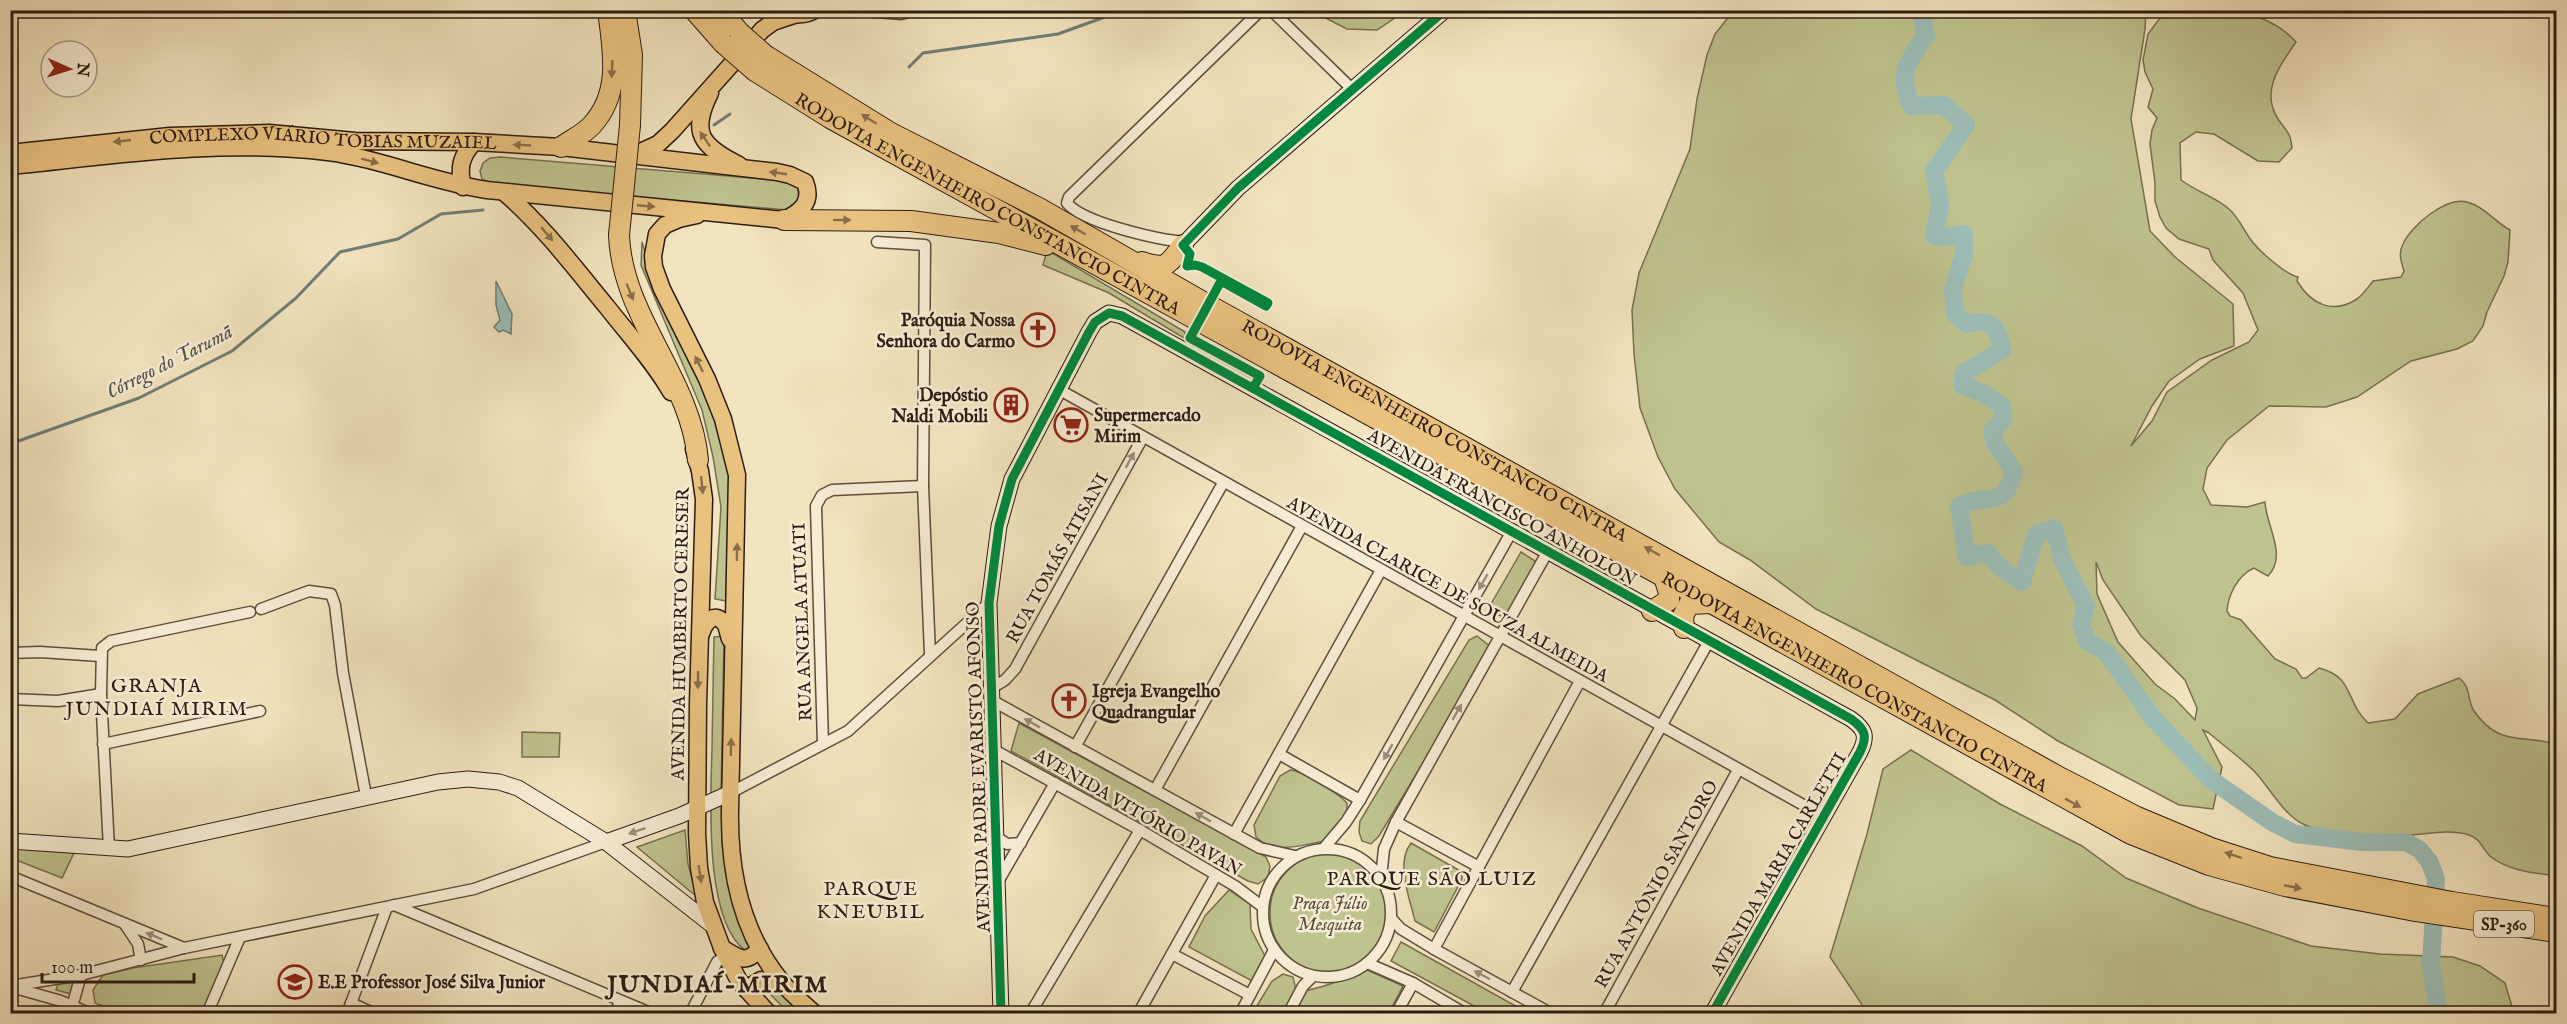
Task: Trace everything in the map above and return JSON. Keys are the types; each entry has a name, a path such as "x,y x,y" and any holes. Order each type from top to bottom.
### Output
{"highway":[{"path":"561,147 591,126 609,100 614,66 608,10"},
{"path":"626,10 632,55 630,125 619,235 620,259 626,282 684,404 694,430 698,460"},
{"name":"SP-360","path":"694,10 723,43 760,63"},
{"name":"SP-360","path":"720,10 740,33 760,63"},
{"name":"RODOVIA ENGENHEIRO CONSTANCIO CINTRA","path":"760,63 1039,208 1203,302 2061,778 2138,817 2211,848 2270,867 2412,902"},
{"name":"RODOVIA ENGENHEIRO CONSTANCIO CINTRA","path":"760,63 830,118 2131,834 2209,865 2274,883 2412,902 2556,932"},
{"path":"784,220 911,220 999,233 1072,252"},
{"path":"1109,248 1159,267 1167,266 1185,244"},
{"path":"1185,244 1179,265 1184,280 1203,302"},
{"path":"1652,611 1669,600 1664,577"},
{"path":"1684,628 1683,616 1689,604 1712,603"},
{"name":"RODOVIA ENGENHEIRO CONSTANCIO CINTRA","path":"2451,909 2556,918"}],"main road":[{"path":"762,30 764,10"},
{"path":"762,30 788,13 806,15 815,10"},
{"name":"COMPLEXO VIÁRIO TOBIAS MUZAIEL","path":"634,155 658,144 695,102 712,89 762,30"},
{"name":"COMPLEXO VIÁRIO TOBIAS MUZAIEL","path":"712,89 702,109 699,128 702,139 723,157 749,170"},
{"name":"COMPLEXO VIÁRIO TOBIAS MUZAIEL","path":"10,153 208,133 269,132 365,141 474,142 561,147 790,175 805,182 808,198 805,206 798,213 784,220"},
{"path":"463,187 460,163 465,151 474,142"},
{"path":"10,166 185,148 254,145 365,159 463,187 505,193 784,220"},
{"name":"AVENIDA HUMBERTO CERESER","path":"505,193 533,217 666,382 683,416 698,460 704,500 699,642 697,807 699,868 705,902 724,952 746,990 769,1014"},
{"path":"709,212 665,225 657,234 653,244 653,256 654,267 662,289 707,379 723,419 736,467 737,556 732,664 729,839 736,892 760,949 783,984 815,1014"},
{"path":"699,642 704,623 709,619 723,621 729,635 732,664"},
{"path":"724,952 745,959 753,957 760,949"},
{"path":"746,990 761,980 783,984"}],"street":[{"path":"852,10 901,14 918,10"},
{"path":"1261,10 1069,197 1067,203 1073,210 1099,223 1185,244 1238,188 1352,89 1423,32 1445,10"},
{"path":"1272,10 1352,89"},
{"path":"878,242 925,245 923,486 930,654"},
{"name":"AVENIDA PADRE EVARISTO AFONSO","path":"1001,1014 999,880 989,603 999,526 1012,479 1095,322 1109,313 1122,316"},
{"name":"AVENIDA FRANCISCO ANHOLON","path":"1122,316 1851,719 1863,729"},
{"name":"AVENIDA CLARICE DE SOUZA ALMEIDA","path":"1058,389 1822,816"},
{"name":"RUA TOMÁS ATISANI","path":"992,695 1015,669 1143,437"},
{"path":"1075,747 1223,483"},
{"name":"RUA ANGELA ATUATI","path":"823,744 816,506 822,495 832,490 923,486"},
{"path":"1155,790 1302,526"},
{"path":"1324,848 1346,822 1360,800 1512,531"},
{"path":"1381,878 1384,849 1396,822 1548,551"},
{"path":"1234,834 1382,570"},
{"path":"109,849 103,744 100,656 102,648 111,641 256,611 309,591 331,594 336,606 343,673 366,796"},
{"path":"10,987 81,975 184,948 474,889 666,821 730,793 848,731 930,654 989,603"},
{"path":"1512,992 1709,641"},
{"path":"10,653 50,652 100,656"},
{"path":"1434,950 1580,681"},
{"path":"10,699 58,701 102,694"},
{"name":"AVENIDA VITÓRIO PAVAN","path":"992,695 1075,747 1260,848 1295,856"},
{"path":"103,744 260,711"},
{"name":"AVENIDA MARIA CARLETTI","path":"1712,1014 1860,752 1866,738 1863,729"},
{"name":"AVENIDA VITÓRIO PAVAN","path":"994,750 1140,830 1246,893 1263,908"},
{"path":"1279,754 1360,800"},
{"name":"RUA ANTÔNIO SANTORO","path":"1604,1014 1738,770"},
{"path":"10,841 128,849 438,782 468,779 499,782 518,788 606,842 712,925"},
{"path":"999,880 1055,783"},
{"path":"1396,822 1479,867"},
{"path":"1030,1014 1140,830"},
{"path":"997,837 1007,844 1021,843"},
{"path":"1324,848 1337,849 1361,858 1381,878 1389,897 1391,918 1383,944 1367,963 1351,973 1332,977 1313,976 1296,970 1274,950 1265,930 1263,908 1272,879 1282,866 1295,856 1324,848"},
{"path":"1138,1014 1216,875"},
{"path":"10,876 184,948"},
{"path":"391,906 653,1014"},
{"path":"375,1014 349,1008 391,906"},
{"path":"1391,918 1401,929 1434,950 1551,1014"},
{"path":"124,923 138,944 141,960"},
{"path":"207,1014 240,937"},
{"path":"1240,1014 1274,950"},
{"path":"690,1014 724,952"},
{"path":"1172,954 1251,995"},
{"path":"1367,963 1413,983 1467,1014"},
{"path":"72,1010 81,975"},
{"path":"1288,1014 1303,986 1313,976"},
{"path":"1396,1014 1413,983"},
{"path":"10,987 72,1010 91,1014"},
{"path":"615,1014 620,1001"}],"green space":[{"path":"1734,10 2146,11 2131,119 2150,231 2175,257 2233,304 2234,346 2200,359 2169,381 2152,406 2131,446 2152,421 2167,392 2212,360 2249,342 2258,330 2243,293 2213,260 2209,249 2179,239 2166,228 2160,217 2155,201 2150,144 2157,118 2148,107 2153,89 2145,72 2143,60 2148,34 2160,18 2156,11 2212,10 2249,14 2282,29 2296,42 2274,79 2271,98 2273,109 2289,135 2292,148 2279,162 2258,161 2214,134 2196,132 2180,143 2181,180 2229,209 2255,245 2280,267 2298,277 2297,281 2303,289 2316,301 2331,306 2348,304 2359,297 2373,281 2401,277 2404,271 2401,251 2407,237 2421,221 2449,204 2459,201 2473,204 2510,230 2508,262 2504,276 2483,326 2473,341 2457,349 2411,361 2357,397 2326,407 2269,406 2227,440 2207,468 2203,489 2211,505 2247,507 2265,502 2276,550 2274,568 2268,576 2254,568 2243,575 2232,592 2227,611 2230,616 2241,620 2275,659 2296,669 2302,678 2306,678 2319,668 2339,677 2368,723 2395,719 2418,694 2459,678 2467,689 2474,711 2492,730 2501,735 2556,744 2556,876 2522,871 2498,862 2476,839 2462,833 2356,836 2305,825 2290,815 2250,767 2203,730 2222,767 2213,809 2179,805 2058,741 1995,700 1816,609 1750,560 1719,542 1675,489 1658,457 1640,408 1632,310 1639,273 1690,149 1697,99 1707,55 1715,34","holes":["2096,562 2103,580 2141,636 2185,680 2197,708 2195,720 2175,699 2155,684 2118,642 2097,594"]},
{"path":"1312,11 1405,11 1377,30 1347,29"},
{"path":"490,158 787,181 798,187 799,204 788,210 492,184 482,179 480,171 483,163"},
{"path":"642,242 654,282 707,396 731,472 731,595 726,601 715,599 721,507 713,457 702,410 641,265"},
{"path":"1047,250 1185,332 1184,338 1109,293 1043,265"},
{"path":"1521,552 1538,563 1507,618 1495,614 1491,604"},
{"path":"724,636 721,798 729,877 751,945 746,951 732,936 722,913 712,856 714,637"},
{"path":"1477,636 1492,648 1379,836 1371,844 1362,841 1359,832 1360,821 1469,640"},
{"path":"1019,723 1266,857 1270,866 1268,877 1258,884 1248,881 1011,751"},
{"path":"522,732 560,733 559,757 522,757"},
{"path":"1911,750 2000,804 2082,846 2126,878 2198,908 2311,946 2380,954 2453,957 2480,966 2505,983 2514,1013 1865,1013 1861,1003 1830,957 1867,834 1883,769"},
{"name":"Praça Júlio Mesquita","path":"1290,770 1320,783 1347,803 1347,812 1329,840 1281,847 1264,843 1256,837 1254,825 1280,776"},
{"path":"685,830 688,864 697,897 637,847"},
{"name":"Praça Júlio Mesquita","path":"1411,843 1462,872 1462,879 1434,932 1415,921 1407,892 1404,861"},
{"path":"10,847 75,851 62,878 11,858"},
{"name":"Praça Júlio Mesquita","path":"1330,853 1353,858 1372,871 1385,890 1390,913 1385,936 1372,955 1353,968 1330,973 1307,968 1288,955 1275,936 1270,913 1275,890 1288,871 1307,858"},
{"name":"Praça Júlio Mesquita","path":"1229,890 1250,904 1251,929 1265,956 1252,981 1189,947 1205,916"},
{"path":"1401,942 1528,1013 1487,1013 1391,961"},
{"path":"222,955 224,963 203,1013 122,1013 95,1003 93,990 103,975 133,968"},
{"name":"Praça Júlio Mesquita","path":"1365,969 1403,986 1389,1013 1292,1014 1305,991 1336,982"},
{"path":"1283,974 1293,977 1296,990 1283,1013 1252,1014 1272,981"},
{"path":"74,979 71,994 56,990 58,984"},
{"path":"774,985 804,1013 789,1013 768,992 768,986"}],"water":[{"path":"496,281 512,314 511,334 503,330 499,332 494,327 500,320 496,305"}],"waterway":[{"name":"Córrego do Tarumã","path":"909,67 923,53 1058,34 1124,10"},
{"path":"1920,10 1926,35 1909,61 1905,77 1911,106 1944,105 1966,125 1934,171 1940,204 1934,236 1964,234 1964,255 1953,288 1955,314 1967,324 1983,322 1992,326 1996,330 2002,350 1964,373 1962,385 1982,393 2002,406 2003,420 1992,431 1995,443 2014,472 2010,484 1999,497 1968,502 1959,506 1967,557 1987,553 2003,570 2022,582 2036,534 2054,528 2062,559 2086,606 2081,624 2087,641 2106,652 2153,718 2210,779 2272,822 2295,834 2362,842 2406,842 2420,850 2430,863 2436,879 2431,965 2439,1014"},
{"name":"Córrego do Tarumã","path":"714,125 730,114"},
{"name":"Córrego do Tarumã","path":"10,444 139,398 232,351 296,298 340,252 398,239 441,214 483,210"}],"cycle path":[{"path":"1253,388 1260,376 1190,338 1221,281 1266,306 1268,303 1202,267 1187,266 1190,254 1183,245 1238,188 1445,10"},
{"path":"1001,1014 989,603 999,526 1012,479 1089,332 1095,322 1109,313 1122,316 1851,719 1859,726 1864,733 1864,742 1860,752 1712,1014"}],"place":[{"name":"Paróquia Nossa Senhora do Carmo","path":"1038,330"},
{"name":"Depóstio Naldi Mobili","path":"1011,405"},
{"name":"Supermercado Mirim","path":"1071,425"},
{"name":"Igreja Evangelho Quadrangular","path":"1069,701"},
{"name":"E.E Professor José Silva Junior","path":"295,982"}],"district":[{"name":"GRANJA JUNDIAÍ MIRIM","path":"157,696"},
{"name":"PARQUE SÃO LUIZ","path":"1432,878"},
{"name":"PARQUE KNEUBIL","path":"871,900"},
{"name":"JUNDIAÍ-MIRIM","path":"718,984"}]}
